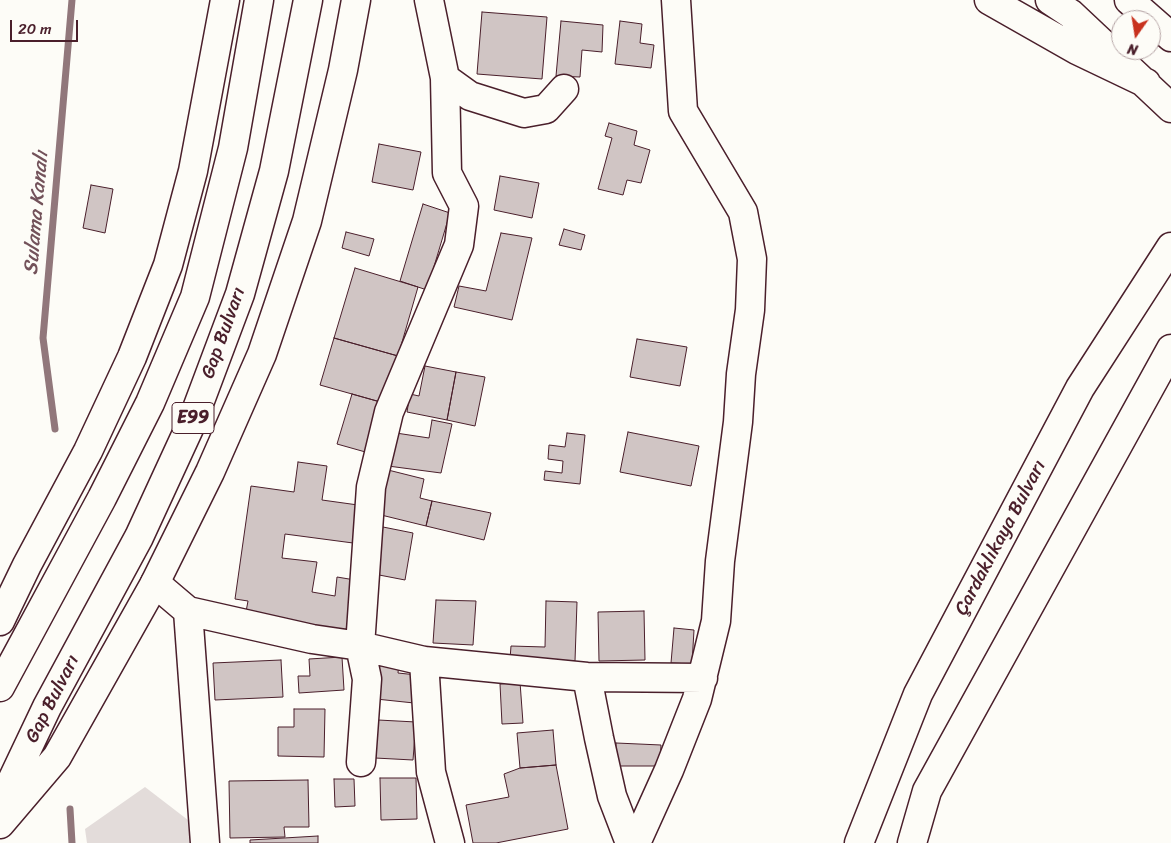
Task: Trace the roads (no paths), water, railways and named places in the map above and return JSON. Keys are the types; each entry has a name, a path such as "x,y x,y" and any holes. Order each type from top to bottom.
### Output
{"main road":[{"path":"0,621 27,565 88,451 132,357 168,264 193,171 226,0"},
{"name":"Gap Bulvarı","path":"0,687 102,498 150,403 195,297 232,148 260,0"},
{"name":"Gap Bulvarı","path":"0,806 47,707 140,537 195,413 240,294 274,171 308,0"},
{"path":"0,824 57,757 155,583 210,472 265,345 307,221 343,70 356,0"},
{"path":"361,762 367,679 360,646 371,487 389,412 459,245 464,206 447,174 445,78 429,0"},
{"path":"636,843 669,770 697,699 716,621 720,561 738,422 740,374 750,310 752,259 743,212 683,111 676,0"},
{"path":"989,0 1077,50 1146,83"},
{"path":"1050,0 1071,14 1171,108"},
{"path":"1129,0 1171,37"},
{"path":"445,78 470,96 524,114 546,109 564,89"},
{"name":"Çardaklıkaya Bulvarı","path":"859,843 918,694 1080,388 1171,247"},
{"path":"912,843 927,791 1171,349"},
{"path":"155,583 188,611 312,639 360,646 424,661 587,677 703,678"},
{"path":"188,611 206,843"},
{"path":"424,661 432,772 450,843"},
{"path":"587,677 612,796 630,843"}],"waterway":[{"name":"Sulama Kanalı","path":"55,429 43,338 72,0"},
{"name":"Sulama Kanalı","path":"70,809 72,843"}]}
